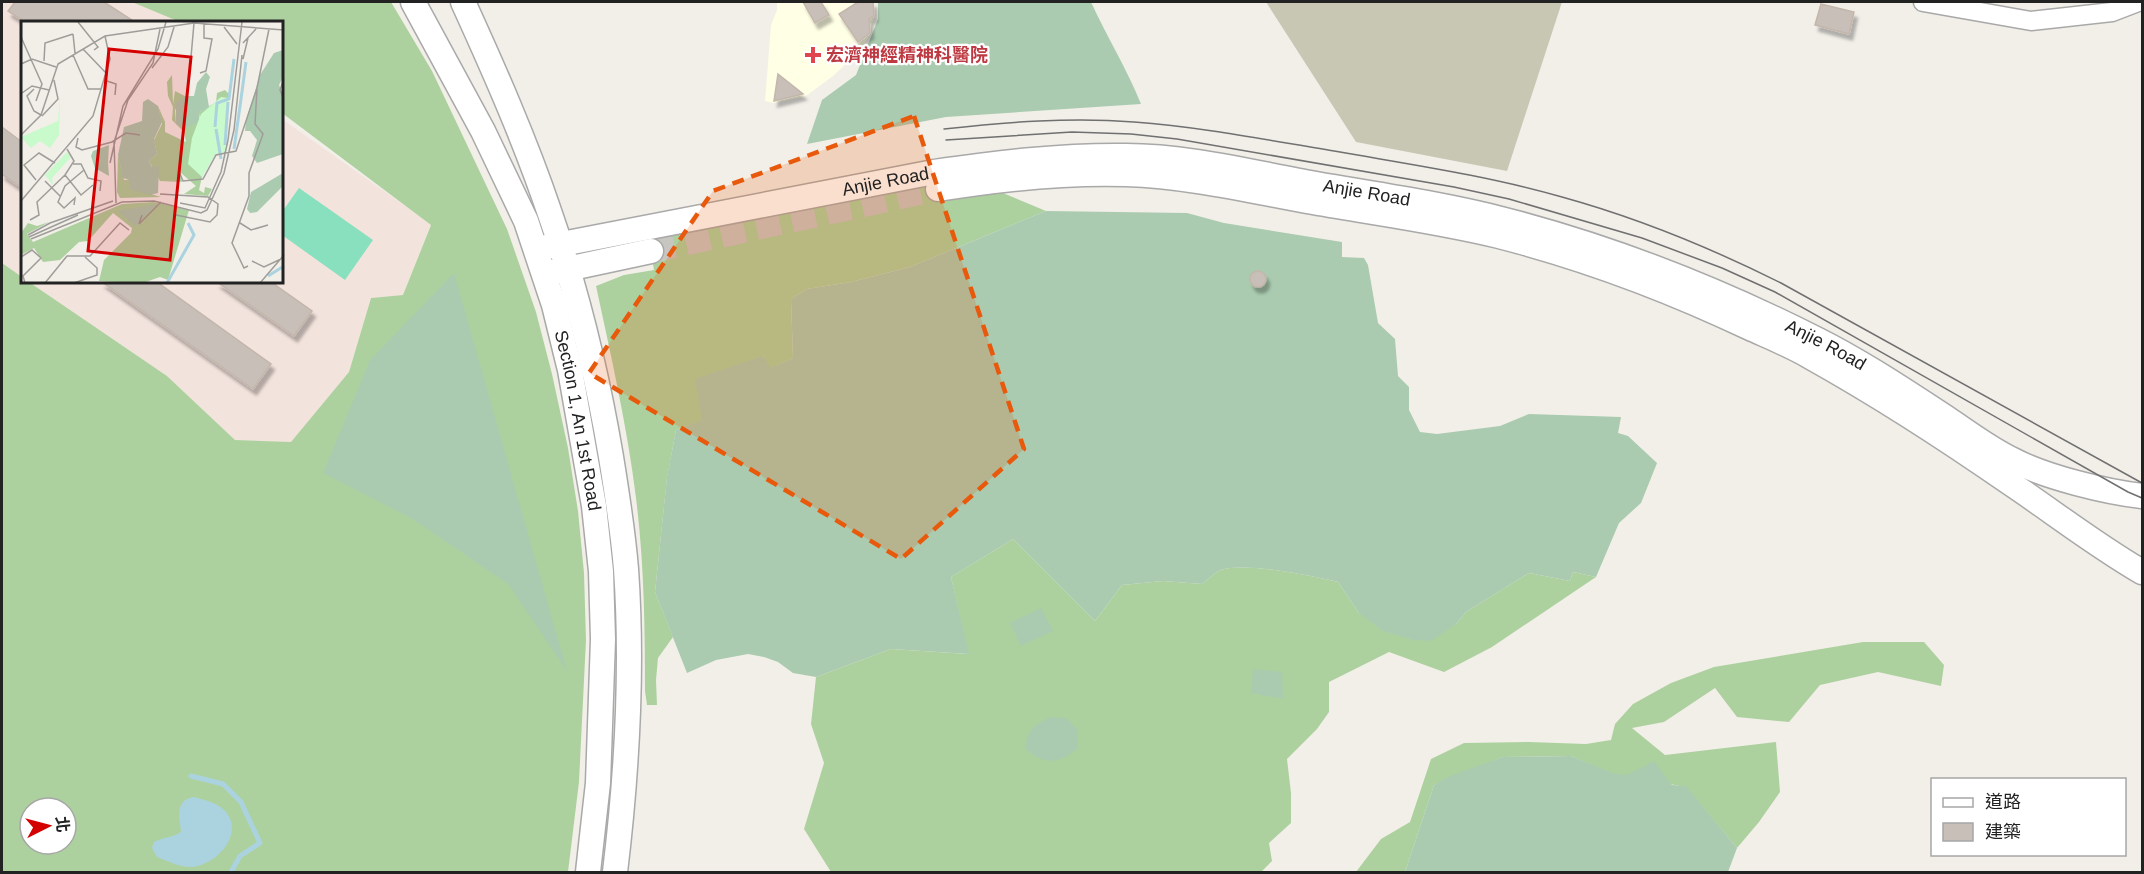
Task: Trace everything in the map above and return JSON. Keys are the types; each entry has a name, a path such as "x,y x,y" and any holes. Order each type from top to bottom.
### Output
{"street":[{"name":"Section 1, An 1st Road","path":"412,2 501,166 536,249 556,272 593,365 618,502 626,569 628,691 615,873"},
{"name":"Section 1, An 1st Road","path":"463,2 497,76 560,244 554,305 570,370 594,506 601,571 602,691 598,783 588,873"},
{"path":"1923,2 2031,21 2112,12 2138,2"},
{"name":"Anjie Road","path":"938,189 997,172 1072,156 1130,156 1176,160 1449,208 1514,223 1631,259 1714,291 1819,340 1900,388 2012,484 2142,572"},
{"name":"Anjie Road","path":"536,249 923,175 997,172"},
{"path":"556,272 651,251"},
{"name":"Anjie Road","path":"1964,441 2045,473 2142,496"},
{"path":"602,691 628,691"}],"highlighted area":[{"path":"914,116 1024,449 901,559 589,373 713,191"}],"shaded area":[{"path":"2,2 238,2 241,21 21,21 21,276 2,263"},
{"name":"宏濟神經精神科醫院","path":"777,2 873,2 874,16 863,48 833,76 806,96 774,103 765,101 771,25 777,10"},
{"path":"878,2 1091,2 1141,104 946,117 807,144 822,100 856,75 878,19"},
{"path":"1266,2 1562,2 1507,171 1356,142"},
{"path":"284,120 431,224 403,295 371,298 349,372 291,443 235,440 167,376 32,284 284,284"},
{"path":"1046,211 1187,213 1224,223 1342,242 1342,257 1364,258 1368,265 1378,323 1395,339 1398,376 1409,387 1409,410 1420,432 1437,434 1500,426 1529,414 1621,417 1618,433 1628,436 1657,463 1641,503 1619,523 1596,577 1573,572 1570,581 1529,573 1466,612 1456,624 1431,641 1414,640 1383,631 1359,613 1338,582 1313,576 1246,568 1221,570 1202,584 1163,581 1122,585 1095,621 1013,539 951,577 969,654 891,649 816,677 793,673 778,662 748,654 716,660 687,673 655,592 667,477 676,430 702,420 695,379 763,356 771,368 793,358 791,299 807,289 851,282 910,267"},
{"path":"454,273 567,671 508,584 411,518 323,473 370,360"},
{"path":"1041,608 1053,631 1021,646 1010,623"},
{"path":"1253,669 1282,672 1283,699 1251,693"},
{"path":"1050,717 1066,718 1078,730 1078,747 1065,757 1052,761 1038,758 1025,748 1032,729"},
{"path":"1571,756 1612,773 1627,775 1654,761 1672,785 1686,786 1737,848 1728,872 1405,872 1434,785 1450,776 1503,757"}],"green space":[{"path":"132,2 391,2 432,71 507,229 536,312 568,448 578,511 584,573 586,640 579,782 568,872 2,872 2,263 21,276 21,284 32,284 167,376 235,440 291,442 349,372 371,298 403,295 431,225 284,115 284,21 178,21"},
{"path":"936,178 998,191 1046,211 910,267 851,282 807,289 791,299 793,358 770,369 763,356 702,421 676,430 667,478 655,592 673,637 658,658 657,705 647,705 639,522 623,418 596,286 624,275 654,270 649,239"},
{"path":"299,188 373,240 345,280 284,236 284,209"},
{"path":"1013,539 1095,621 1122,585 1163,581 1202,584 1219,571 1232,568 1279,571 1338,582 1359,613 1456,624 1466,612 1529,573 1570,581 1573,572 1596,577 1492,647 1444,672 1389,652 1329,682 1329,712 1317,729 1287,759 1291,793 1291,823 1269,843 1272,861 1261,872 831,872 804,829 824,763 811,724 816,677 891,649 968,654 951,577"},
{"path":"1863,642 1924,642 1944,665 1941,686 1878,672 1820,685 1789,722 1737,717 1715,688 1664,722 1632,728 1665,755 1776,742 1780,792 1737,848 1686,787 1612,774 1571,756 1503,757 1434,785 1405,872 1356,872 1381,839 1410,822 1431,759 1464,743 1586,744 1611,740 1615,724 1633,704 1671,683 1714,667"}],"water":[{"path":"194,797 217,805 230,819 232,828 226,846 211,860 193,867 179,865 157,857 152,848 154,842 181,832 179,815 181,805"}],"building":[{"path":"15,2 104,2 133,21 23,21 8,11"},
{"path":"803,2 821,2 829,15 815,23"},
{"path":"858,2 873,2 874,16 869,19 870,33 858,42 839,14"},
{"path":"1821,4 1854,12 1849,34 1815,25"},
{"path":"778,74 803,94 774,101"},
{"path":"2,127 21,141 21,187 2,174"},
{"path":"1258,271 1264,273 1266,279 1264,285 1258,287 1252,285 1250,279 1252,273"},
{"path":"105,284 160,284 271,364 253,389"},
{"path":"220,284 274,284 312,311 294,336"}],"waterway":[{"path":"191,776 223,784 241,802 260,843 240,856 231,872"}],"tunnel":[{"path":"651,251 938,189"}],"tram line":[{"path":"944,129 1063,120 1186,127 1451,172 1507,183 1590,205 1674,235 1781,283 2142,483"},
{"path":"946,140 1072,132 1131,134 1177,139 1454,187 1509,199 1642,238 1722,268 1775,292 2142,498"}],"place":[{"name":"宏濟神經精神科醫院","path":"813,55"}]}
